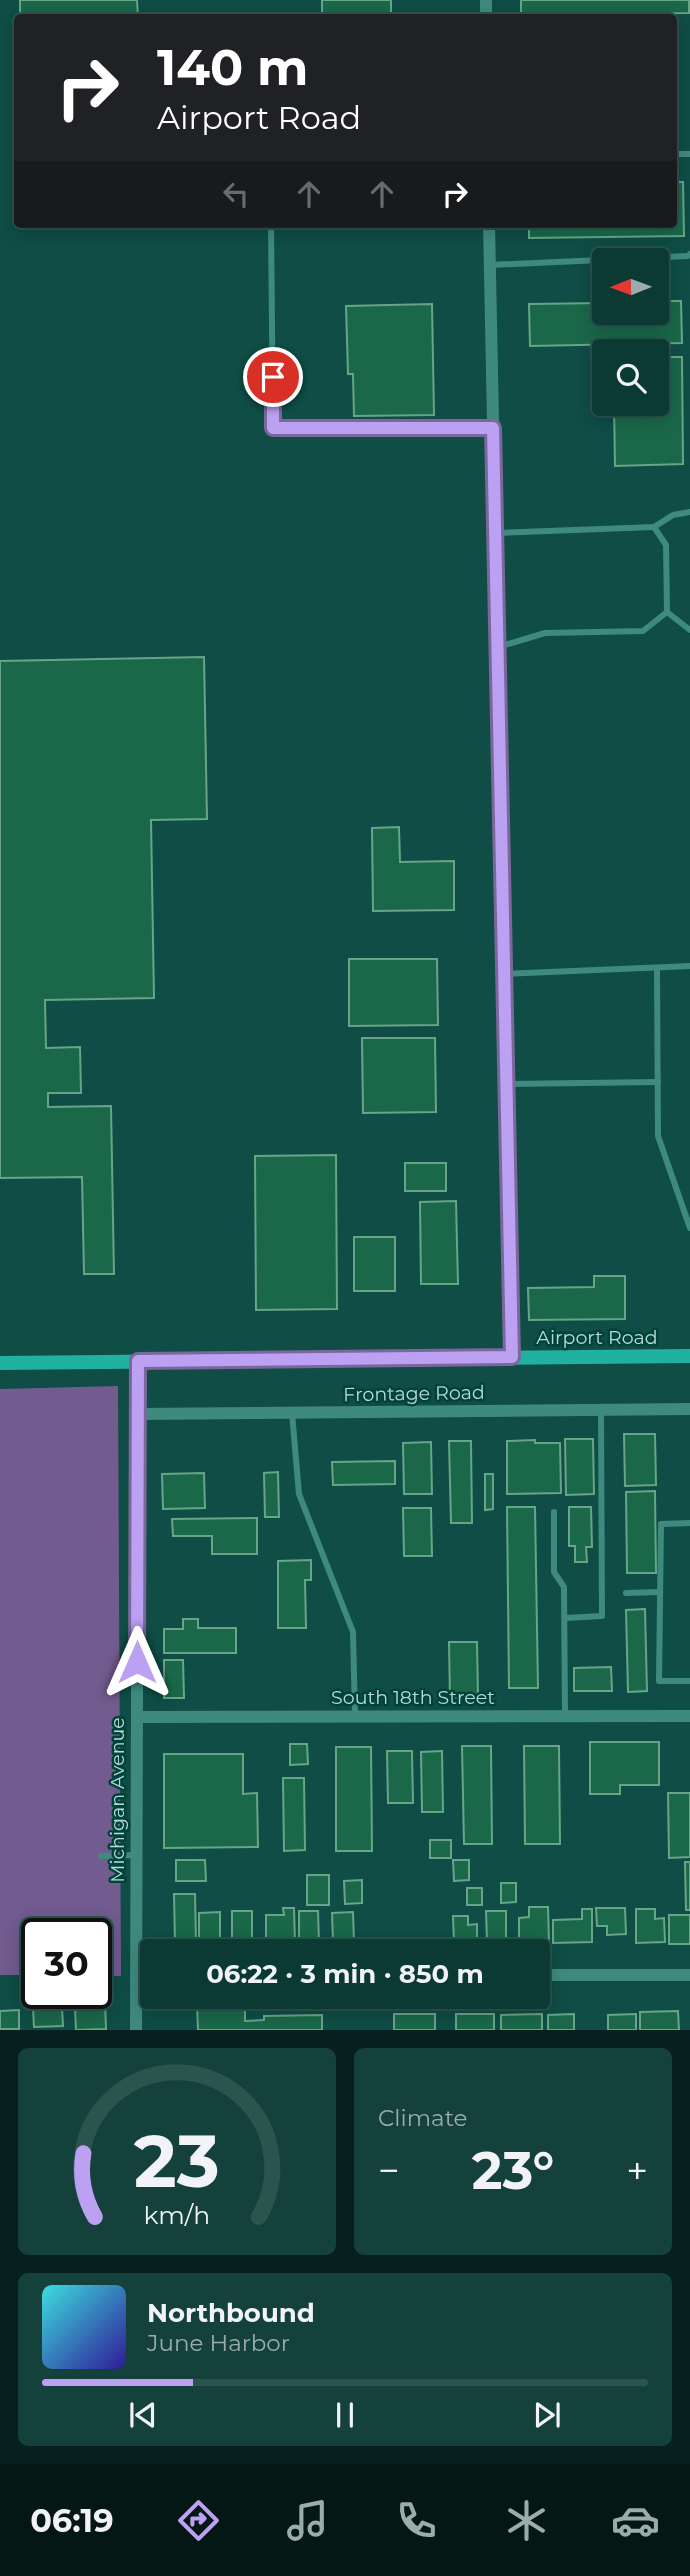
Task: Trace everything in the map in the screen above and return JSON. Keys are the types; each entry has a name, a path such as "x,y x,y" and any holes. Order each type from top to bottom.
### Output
{"main road":[{"name":"Airport Road","path":"0,1363 690,1356"}],"street":[{"path":"489,228 512,1357"},
{"name":"Michigan Avenue","path":"136,2030 138,1361"},
{"name":"Frontage Road","path":"138,1414 690,1409"},
{"name":"South 18th Street","path":"137,1717 690,1716"},
{"path":"550,1975 690,1975"}],"lane":[{"path":"271,228 273,428 493,428"},
{"path":"490,265 690,254"},
{"path":"495,533 654,527 673,515 690,512"},
{"path":"654,527 666,545 667,612"},
{"path":"667,612 690,630"},
{"path":"498,647 545,633 643,631 667,612"},
{"path":"504,974 690,966"},
{"path":"657,968 658,1136 690,1228"},
{"path":"507,1084 658,1082"},
{"path":"565,1618 602,1616 601,1410"},
{"path":"292,1413 299,1494 353,1632 355,1717"},
{"path":"554,1512 554,1572 564,1587 565,1716"},
{"path":"690,1523 661,1524 659,1681 690,1681"},
{"path":"626,1593 660,1592"},
{"path":"101,1856 136,1855"}],"shaded area":[{"path":"118,1386 121,1976 112,1976 112,1918 21,1918 21,1975 0,1975 0,1389"}],"building":[{"path":"20,0 137,0 138,14 20,14"},
{"path":"322,0 391,0 391,14 322,14"},
{"path":"521,0 689,0 689,13 521,14"},
{"path":"677,182 683,182 684,236 529,238 529,228 677,228"},
{"path":"669,301 681,301 682,343 669,343 669,339 592,339 592,345 530,346 529,304 592,303 592,326 668,326"},
{"path":"432,304 434,415 354,416 353,374 348,374 346,306"},
{"path":"669,357 682,357 683,464 615,466 614,416 669,416"},
{"path":"204,657 207,819 151,820 154,998 45,1000 46,1048 80,1047 81,1093 48,1093 48,1107 111,1106 114,1274 84,1274 82,1177 0,1178 0,661"},
{"path":"399,827 400,862 454,861 454,910 373,911 372,828"},
{"path":"349,959 437,959 438,1025 349,1026"},
{"path":"362,1038 435,1038 436,1112 363,1113"},
{"path":"336,1155 337,1309 256,1310 255,1156"},
{"path":"405,1163 446,1163 446,1191 405,1191"},
{"path":"456,1201 458,1284 421,1284 420,1202"},
{"path":"354,1237 395,1237 395,1291 354,1291"},
{"path":"594,1276 625,1276 625,1319 529,1320 528,1288 594,1287"},
{"path":"624,1434 655,1434 656,1485 625,1486"},
{"path":"565,1439 593,1439 594,1494 566,1495"},
{"path":"535,1440 535,1443 560,1443 561,1493 507,1494 507,1441"},
{"path":"449,1441 471,1441 472,1523 451,1523"},
{"path":"431,1442 432,1494 404,1494 403,1443"},
{"path":"395,1461 395,1484 333,1485 332,1462"},
{"path":"278,1472 279,1517 265,1517 264,1473"},
{"path":"204,1473 205,1508 163,1509 162,1474"},
{"path":"485,1474 493,1474 493,1509 485,1510"},
{"path":"655,1491 656,1573 627,1573 626,1492"},
{"path":"507,1507 535,1507 538,1688 509,1688"},
{"path":"569,1507 591,1507 592,1547 586,1547 587,1562 575,1562 575,1546 569,1546"},
{"path":"403,1508 431,1508 432,1556 404,1556"},
{"path":"257,1518 257,1554 212,1554 212,1536 173,1536 172,1519"},
{"path":"311,1560 311,1580 305,1580 306,1628 278,1628 278,1561"},
{"path":"645,1609 647,1691 628,1692 626,1610"},
{"path":"183,1619 198,1619 198,1628 236,1628 236,1653 164,1653 164,1629 183,1629"},
{"path":"449,1642 477,1642 478,1697 450,1698"},
{"path":"164,1660 183,1660 184,1698 164,1698"},
{"path":"611,1667 612,1691 574,1691 574,1668"},
{"path":"590,1742 659,1742 659,1785 620,1785 620,1794 590,1794"},
{"path":"290,1744 307,1744 308,1764 290,1765"},
{"path":"462,1746 491,1746 492,1844 464,1844"},
{"path":"524,1746 559,1746 560,1844 525,1844"},
{"path":"336,1747 371,1747 372,1851 336,1851"},
{"path":"387,1751 412,1751 413,1803 388,1803"},
{"path":"442,1751 443,1812 422,1812 421,1752"},
{"path":"164,1754 243,1754 243,1794 257,1793 258,1847 164,1848"},
{"path":"283,1778 304,1778 305,1850 284,1851"},
{"path":"668,1793 690,1793 690,1857 669,1858"},
{"path":"430,1840 451,1840 451,1858 430,1858"},
{"path":"176,1860 205,1860 206,1881 176,1881"},
{"path":"453,1860 469,1860 469,1880 454,1881"},
{"path":"685,1862 690,1862 690,1910 686,1910"},
{"path":"307,1875 329,1875 329,1905 307,1905"},
{"path":"362,1880 362,1903 345,1904 344,1881"},
{"path":"501,1883 516,1883 516,1902 501,1903"},
{"path":"467,1888 482,1888 482,1905 467,1905"},
{"path":"174,1894 195,1894 196,1939 175,1939"},
{"path":"529,1907 548,1907 549,1939 519,1939 519,1918 529,1917"},
{"path":"283,1908 294,1908 295,1939 266,1939 266,1915 284,1915"},
{"path":"596,1908 625,1908 626,1934 607,1935 607,1926 597,1926"},
{"path":"582,1909 592,1909 592,1942 553,1943 553,1920 582,1919"},
{"path":"636,1909 655,1909 655,1919 664,1918 665,1942 636,1943"},
{"path":"232,1911 252,1911 252,1939 232,1939"},
{"path":"299,1911 318,1911 319,1939 299,1939"},
{"path":"486,1911 506,1911 506,1939 487,1939"},
{"path":"220,1912 220,1939 199,1939 199,1913"},
{"path":"353,1912 354,1939 333,1939 332,1913"},
{"path":"669,1915 690,1915 690,1944 669,1944"},
{"path":"453,1916 468,1916 468,1925 477,1924 477,1939 454,1939"},
{"path":"33,2009 62,2009 63,2026 34,2027"},
{"path":"75,2009 105,2009 106,2029 76,2030"},
{"path":"197,2009 245,2009 245,2021 264,2020 264,2016 322,2015 322,2030 198,2030"},
{"path":"19,2010 19,2029 0,2029 0,2011"},
{"path":"678,2011 679,2030 640,2030 640,2012"},
{"path":"394,2014 435,2014 435,2030 394,2030"},
{"path":"456,2014 494,2014 494,2030 456,2030"},
{"path":"542,2014 542,2030 501,2030 501,2015"},
{"path":"574,2014 574,2030 548,2030 548,2015"},
{"path":"636,2014 636,2030 608,2030 608,2015"}],"route":[{"path":"137,1662 138,1361 512,1357 493,428 273,428 273,377"}]}
